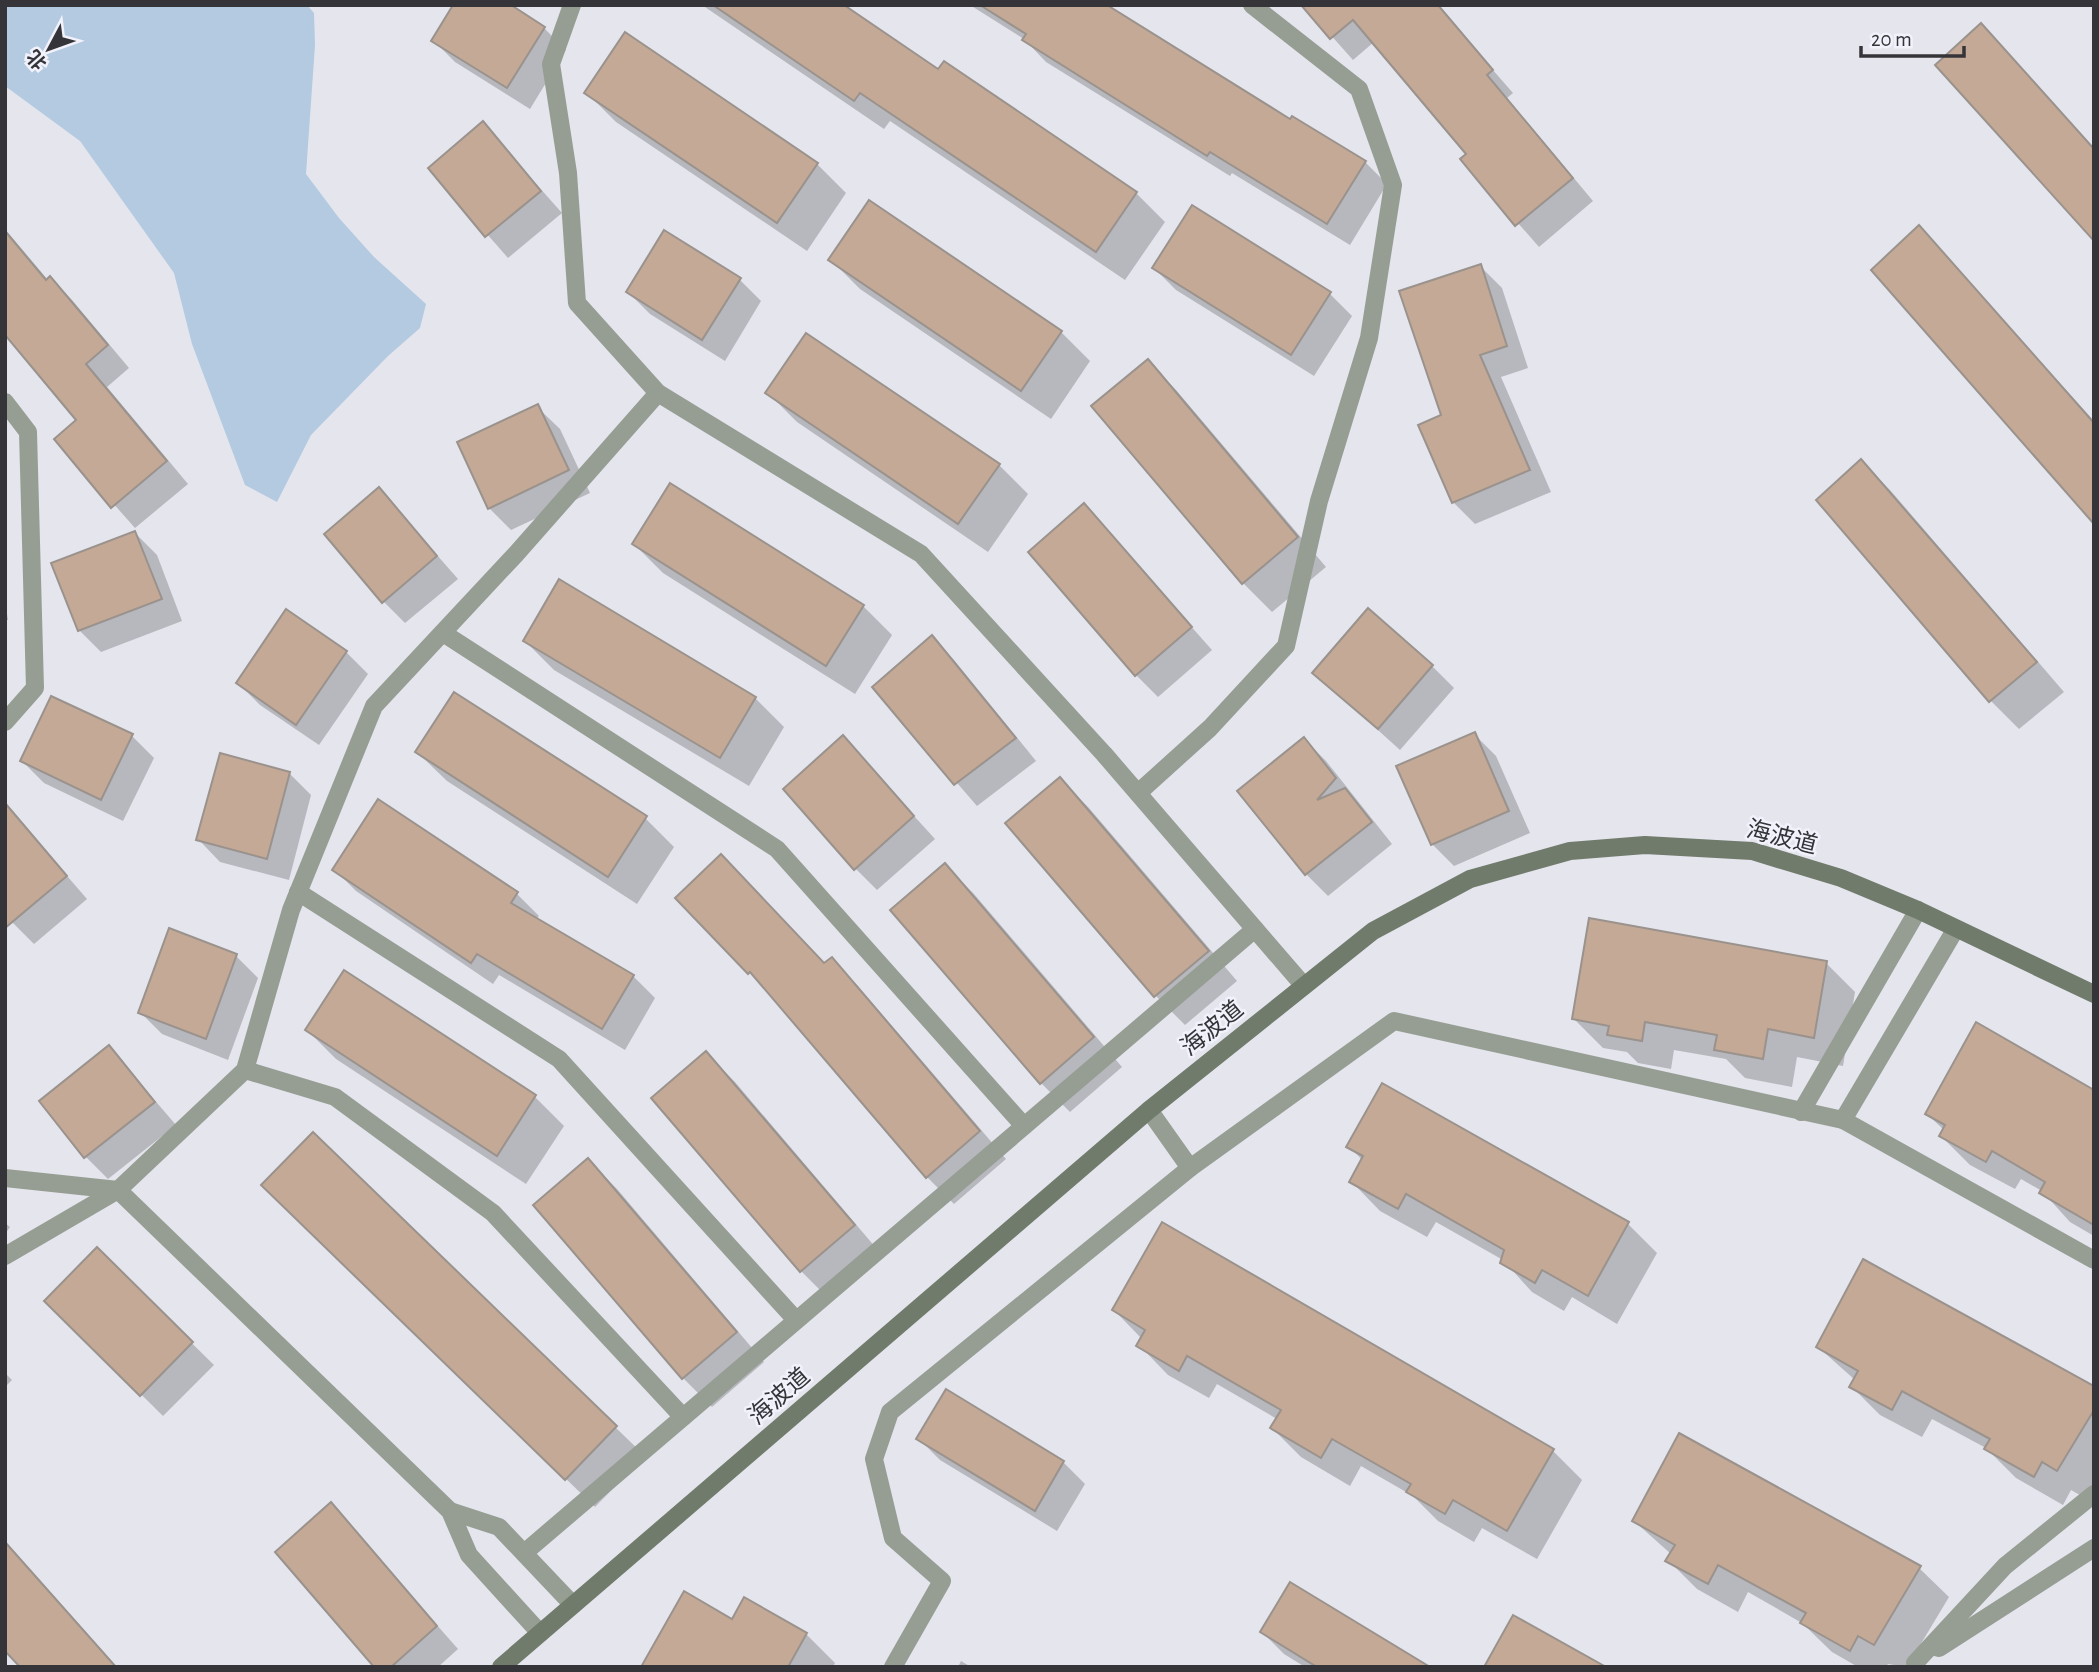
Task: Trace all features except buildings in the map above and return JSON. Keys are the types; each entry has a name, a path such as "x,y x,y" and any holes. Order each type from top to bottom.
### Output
{"street":[{"path":"572,5 551,64 568,173 577,303 658,393 921,554 1138,793 1304,986"},
{"path":"1138,793 1210,728 1286,646 1320,501 1369,338 1393,185 1359,89 1252,5"},
{"path":"5,1256 118,1190 245,1070 298,892 374,706 658,393"},
{"path":"5,402 29,432 35,688 5,722"},
{"path":"443,632 777,849 1024,1126"},
{"name":"海波道","path":"501,1667 1149,1111 1373,931 1469,879 1570,851 1646,845 1752,851 1841,878 1918,910 1955,930 2094,993"},
{"path":"298,892 559,1059 796,1320"},
{"path":"1801,1112 1918,910"},
{"path":"524,1553 1255,929"},
{"path":"1843,1120 1955,930"},
{"path":"893,1667 942,1581 892,1538 874,1459 890,1412 1190,1168 1394,1021 1843,1120 2094,1260"},
{"path":"245,1070 335,1097 493,1213 683,1417"},
{"path":"1149,1111 1190,1168"},
{"path":"5,1178 118,1190 450,1511 468,1555 540,1633"},
{"path":"1913,1665 2006,1566 2094,1494"},
{"path":"450,1511 499,1527 573,1605"},
{"path":"1913,1665 2094,1548"}],"water":[{"path":"5,5 307,5 314,13 315,45 306,174 339,218 374,257 426,304 420,328 388,356 311,435 277,502 245,485 192,344 174,273 80,141 5,86"}]}
